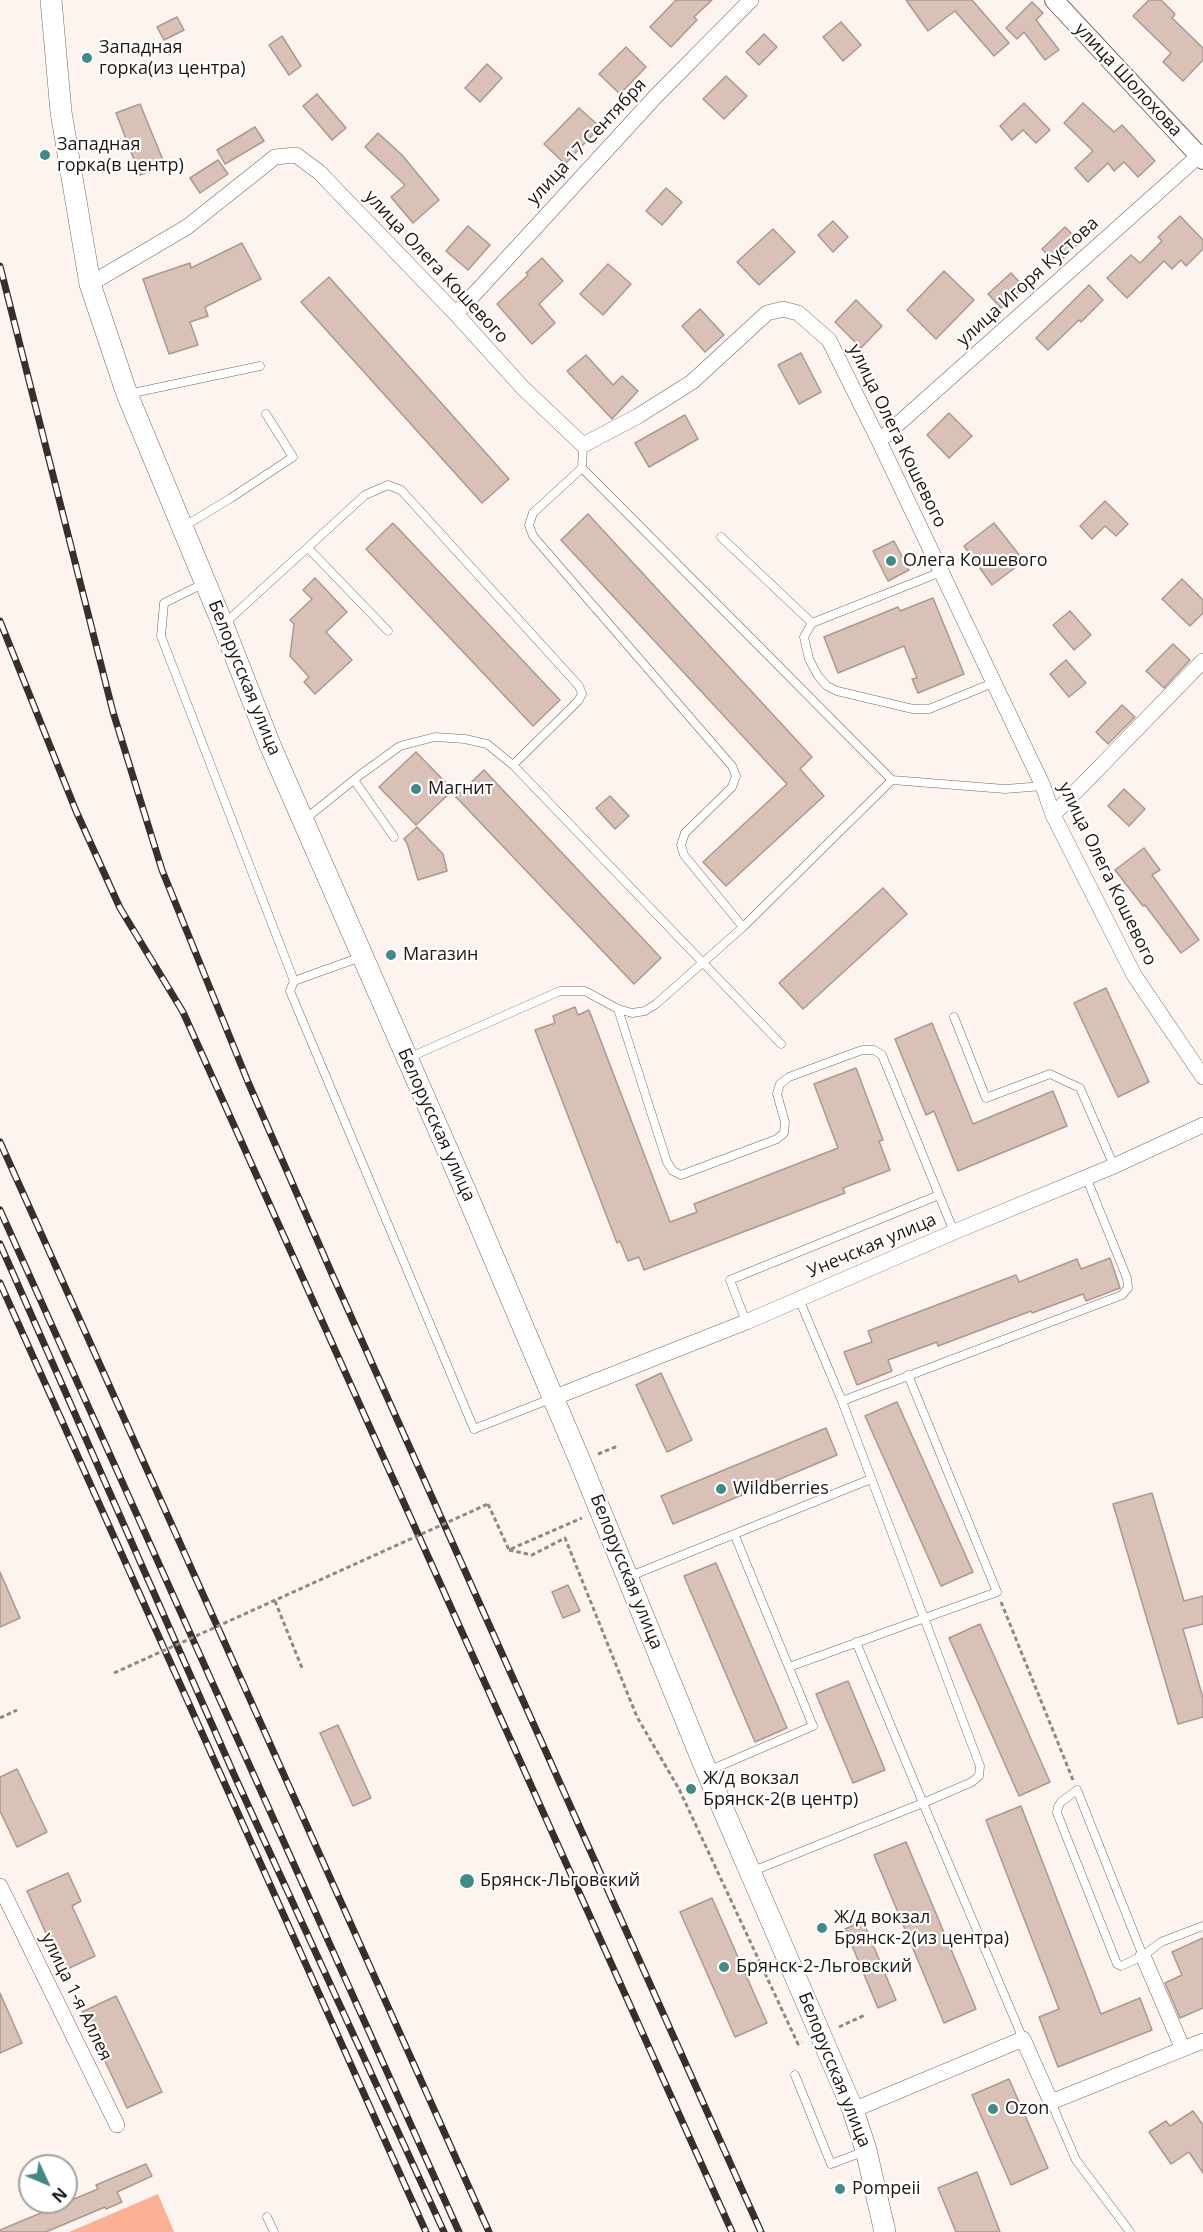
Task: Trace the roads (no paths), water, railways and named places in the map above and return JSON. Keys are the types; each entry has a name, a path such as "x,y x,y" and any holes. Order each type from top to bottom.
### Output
{"main road":[{"name":"Белорусская улица","path":"51,0 61,112 90,284 127,394 270,745 553,1398 707,1772 853,2110 867,2150 885,2232"}],"street":[{"name":"улица 17 Сентября","path":"456,314 657,95 751,0"},
{"name":"улица Шолохова","path":"1054,0 1202,156"},
{"name":"улица Олега Кошевого","path":"90,284 187,227 275,157 296,155 319,172 456,314 522,387 584,445 638,416 692,381 767,313 783,309 798,313 829,340 1043,786 1053,815 1134,975 1198,1059 1203,1077"},
{"name":"улица Игоря Кустова","path":"879,441 1202,156"},
{"path":"1053,815 1203,661"},
{"name":"Унечская улица","path":"553,1398 746,1322 1114,1166 1203,1125"},
{"name":"улица 1-я Аллея","path":"0,1886 117,2125"},
{"path":"1143,1956 1184,2049"},
{"path":"853,2110 1023,2039 1051,2102 1203,2041"}],"lane":[{"path":"127,394 260,366"},
{"path":"182,528 293,457 266,414"},
{"path":"584,445 582,468 533,513 529,525 533,536 732,766 736,776 732,787 685,833 681,844 684,855 743,927"},
{"path":"582,468 892,780 1005,789 1043,786"},
{"path":"223,625 365,495 388,485 401,490 579,686 582,694 578,701 513,765"},
{"path":"721,537 812,623"},
{"path":"308,548 388,631"},
{"path":"941,572 812,623 804,637 809,659 818,676 827,686 837,691 913,709 929,710 993,683"},
{"path":"205,584 164,603 161,636 294,981 290,990 474,1429 553,1398"},
{"path":"303,821 400,746 435,737 465,739 487,744 513,765 781,1044"},
{"path":"354,780 394,837"},
{"path":"406,1058 560,991 585,991 618,1009 632,1012 645,1011 703,964 743,927 892,780"},
{"path":"294,981 362,957"},
{"path":"618,1009 666,1162 673,1171 681,1175 777,1139 784,1133 785,1122 777,1094 780,1084 789,1077 862,1050 874,1050 882,1055 954,1232"},
{"path":"954,1017 986,1098 1050,1074 1080,1088 1114,1166"},
{"path":"842,1401 1122,1295 1128,1288 1127,1278 1086,1177"},
{"path":"746,1322 730,1280 939,1195"},
{"path":"751,1872 972,1782 979,1776 980,1766 842,1401 799,1299"},
{"path":"789,1667 997,1592 908,1375"},
{"path":"628,1577 735,1536 872,1479"},
{"path":"707,1772 813,1726 735,1536"},
{"path":"856,1642 1023,2039"},
{"path":"1143,1956 1077,1790 1061,1802 1057,1813 1114,1959 1121,1966 1143,1956 1161,1942 1203,1926"},
{"path":"795,2075 831,2164 867,2150"},
{"path":"1051,2102 1076,2160 1130,2232"},
{"path":"267,2217 274,2232"}],"railway":[{"path":"0,266 113,712 162,870 248,1082 332,1274 761,2232"},
{"path":"0,621 76,811 120,908 183,1012 732,2232"},
{"path":"0,1142 489,2232"},
{"path":"0,1210 459,2232"},
{"path":"0,1244 236,1779 444,2232"},
{"path":"0,1283 426,2232"}],"place":[{"name":"Западная горка(из центра)","path":"87,58"},
{"name":"Западная горка(в центр)","path":"45,155"},
{"name":"Олега Кошевого","path":"891,561"},
{"name":"Магнит","path":"416,789"},
{"name":"Магазин","path":"391,955"},
{"name":"Wildberries","path":"721,1489"},
{"name":"Ж/д вокзал Брянск-2(в центр)","path":"691,1789"},
{"name":"Брянск-Льговский","path":"467,1881"},
{"name":"Ж/д вокзал Брянск-2(из центра)","path":"822,1928"},
{"name":"Брянск-2-Льговский","path":"724,1967"},
{"name":"Ozon","path":"993,2109"},
{"name":"Pompeii","path":"840,2189"}]}
